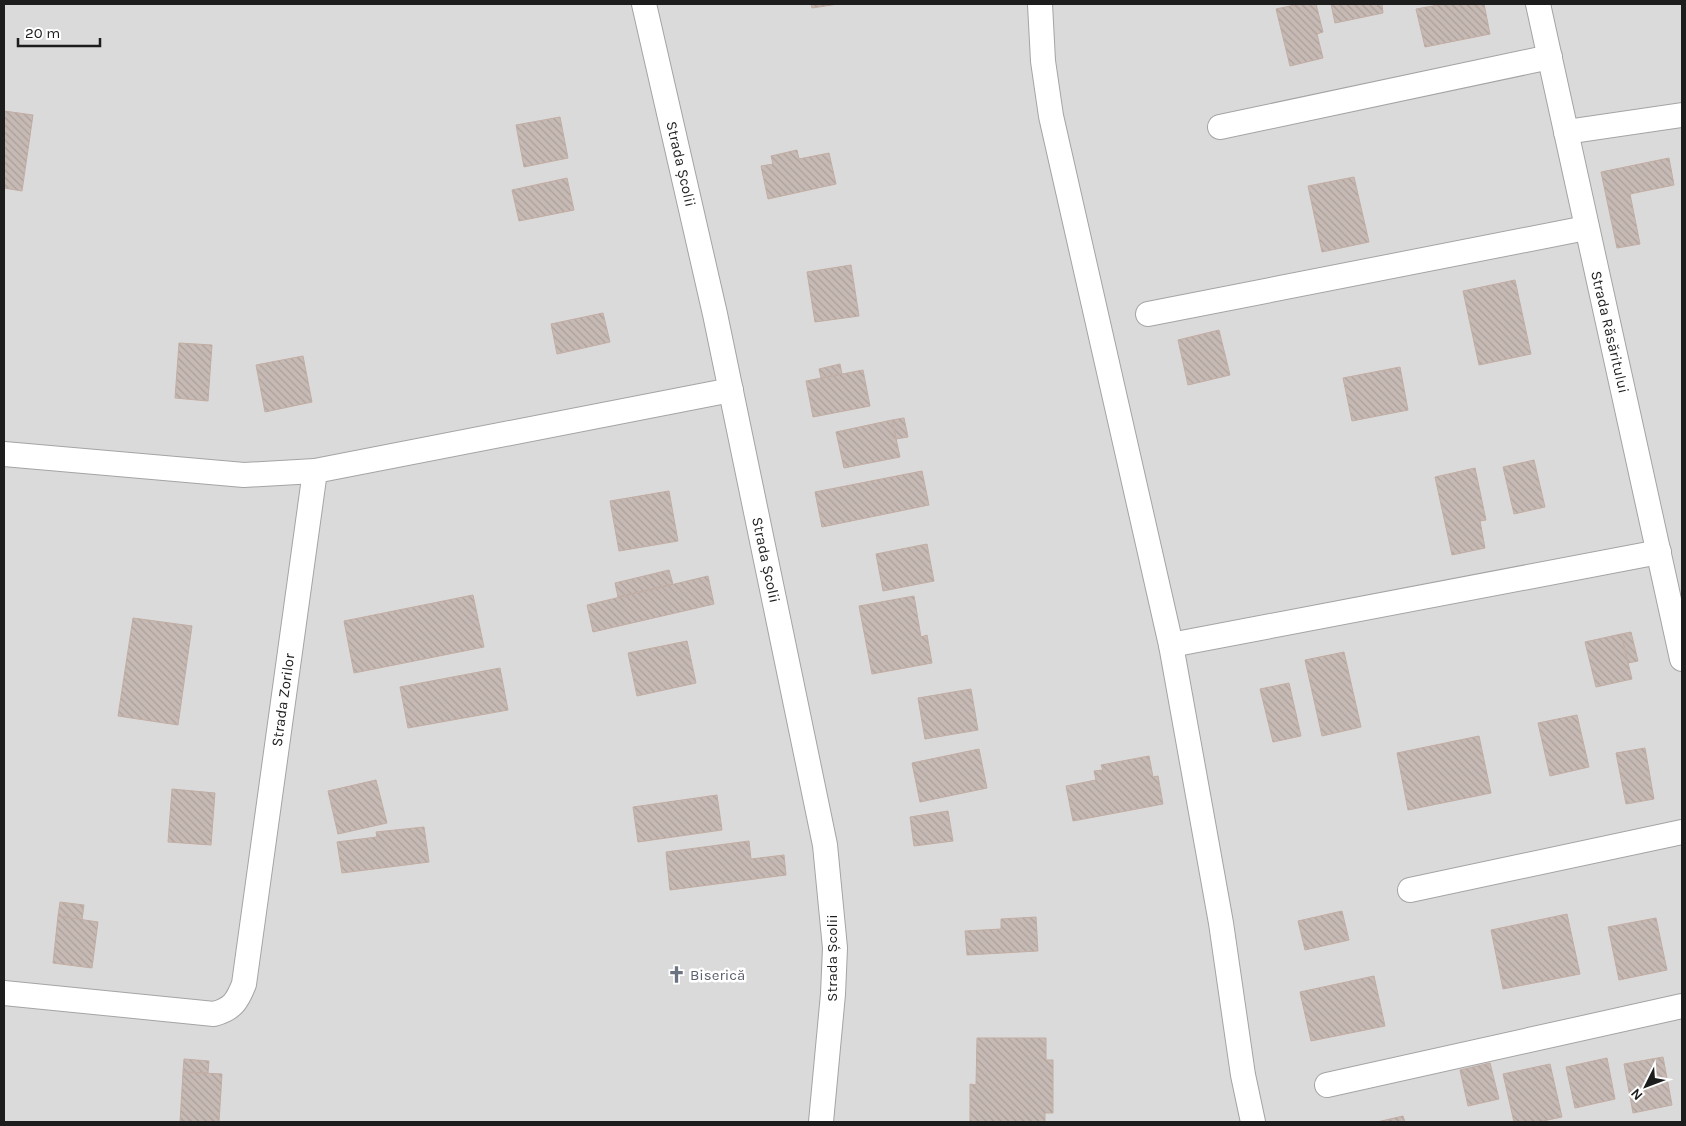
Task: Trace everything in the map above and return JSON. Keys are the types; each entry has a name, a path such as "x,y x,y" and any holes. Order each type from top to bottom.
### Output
{"street":[{"name":"Strada Școlii","path":"644,4 731,390 825,845 835,948 834,994 821,1122"},
{"path":"1040,4 1043,62 1051,116 1171,645 1221,923 1243,1074 1253,1122"},
{"name":"Strada Răsăritului","path":"1538,4 1682,660"},
{"path":"1220,127 1550,57"},
{"path":"1566,132 1682,115"},
{"path":"1148,314 1586,228"},
{"path":"4,454 244,475 315,471 731,390"},
{"name":"Strada Zorilor","path":"4,993 214,1014 228,1010 238,1001 244,984 315,471"},
{"path":"1171,645 1659,552"},
{"path":"1410,890 1682,832"},
{"path":"1327,1085 1682,1006"}],"shaded area":[{"path":"4,4 1682,4 1682,1122 4,1122"}],"building":[{"path":"811,4 838,4 812,8"},
{"path":"1299,4 1316,4 1323,32 1317,34 1323,58 1290,66 1276,9"},
{"path":"1331,4 1382,4 1383,13 1335,23"},
{"path":"1444,4 1484,4 1490,34 1425,47 1416,9"},
{"path":"4,111 33,115 22,191 4,188"},
{"path":"560,117 568,158 524,167 516,125"},
{"path":"797,150 799,159 829,153 836,184 768,199 761,166 773,164 771,156"},
{"path":"1669,158 1674,185 1630,194 1640,244 1617,248 1601,172"},
{"path":"1354,177 1369,242 1322,252 1308,186"},
{"path":"567,178 574,210 519,221 512,190"},
{"path":"851,265 859,316 815,322 807,272"},
{"path":"1515,280 1531,354 1479,365 1463,291"},
{"path":"603,313 610,342 557,354 551,324"},
{"path":"1219,330 1230,375 1188,385 1178,340"},
{"path":"179,343 212,345 208,401 175,398"},
{"path":"303,356 312,402 265,412 256,365"},
{"path":"840,364 842,374 821,378 819,369"},
{"path":"1400,367 1408,410 1352,421 1343,378"},
{"path":"863,370 870,406 813,417 806,381"},
{"path":"904,418 908,437 896,439 892,420"},
{"path":"892,420 900,457 844,468 836,432"},
{"path":"1534,460 1545,507 1514,514 1503,467"},
{"path":"1475,468 1486,520 1480,521 1485,548 1452,555 1435,477"},
{"path":"922,471 929,505 822,527 815,492"},
{"path":"669,491 678,541 619,551 610,501"},
{"path":"927,544 934,581 883,591 876,554"},
{"path":"669,570 673,584 618,597 615,583"},
{"path":"708,576 714,604 593,632 587,605"},
{"path":"473,595 484,647 354,673 344,621"},
{"path":"914,596 921,637 927,635 932,663 872,674 859,606"},
{"path":"133,618 192,626 178,725 118,716"},
{"path":"1631,632 1638,661 1628,663 1621,634"},
{"path":"1621,634 1632,679 1596,687 1585,642"},
{"path":"687,641 696,683 637,696 628,653"},
{"path":"1344,652 1361,727 1322,736 1305,660"},
{"path":"500,668 508,710 408,728 400,687"},
{"path":"1289,683 1301,736 1273,742 1260,689"},
{"path":"971,689 978,730 925,739 918,698"},
{"path":"1577,715 1589,767 1550,776 1538,723"},
{"path":"1479,736 1491,793 1408,810 1397,753"},
{"path":"1645,748 1654,799 1626,804 1616,753"},
{"path":"979,749 987,788 920,802 912,763"},
{"path":"1149,756 1153,777 1158,776 1163,804 1073,821 1066,786 1096,780 1094,771 1103,770 1101,765"},
{"path":"376,780 387,823 338,834 328,791"},
{"path":"172,789 215,793 211,845 168,842"},
{"path":"717,795 722,830 638,842 633,807"},
{"path":"948,811 953,841 914,846 910,817"},
{"path":"424,827 429,862 342,873 337,842 377,837 376,832"},
{"path":"749,841 751,859 784,855 786,875 670,890 666,852"},
{"path":"60,902 84,905 82,920 58,916"},
{"path":"1342,911 1349,940 1305,950 1298,921"},
{"path":"1567,914 1580,974 1503,989 1491,930"},
{"path":"58,916 98,922 92,968 53,963"},
{"path":"1036,917 1038,951 967,955 965,931 1001,929 1001,919"},
{"path":"1656,918 1667,970 1619,980 1608,927"},
{"path":"1374,976 1385,1026 1311,1041 1300,992"},
{"path":"977,1038 1046,1038 1046,1060 1053,1060 1053,1113 1045,1113 1045,1122 970,1122 970,1084 976,1085"},
{"path":"1663,1057 1672,1105 1633,1113 1624,1064"},
{"path":"1607,1058 1615,1099 1575,1108 1566,1067"},
{"path":"184,1059 209,1061 208,1073 183,1072"},
{"path":"1490,1063 1499,1099 1468,1106 1460,1070"},
{"path":"1550,1064 1562,1117 1538,1122 1514,1122 1503,1074"},
{"path":"183,1072 222,1074 219,1122 180,1122"},
{"path":"1403,1116 1405,1122 1377,1122"}],"place":[{"name":"Biserică","path":"676,975"}]}
